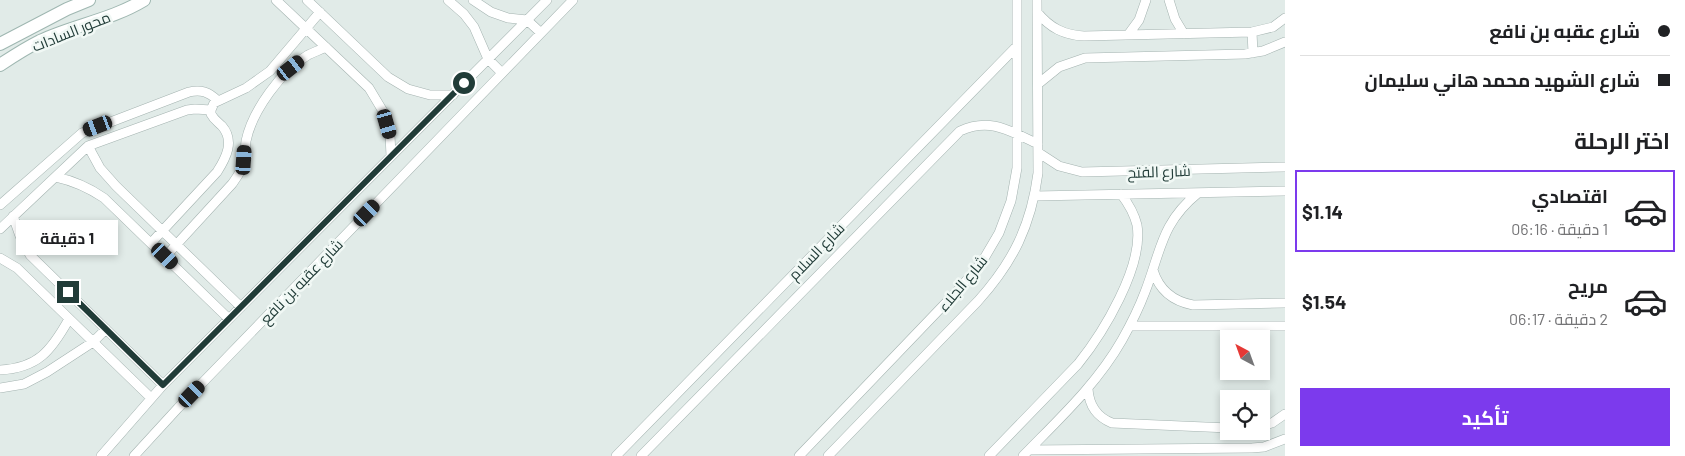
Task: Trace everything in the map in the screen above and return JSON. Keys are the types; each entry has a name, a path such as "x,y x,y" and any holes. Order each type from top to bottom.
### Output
{"street":[{"name":"محور السادات","path":"0,44 70,5 89,0"},
{"name":"محور السادات","path":"0,65 40,41 102,20 144,0"},
{"path":"276,0 369,88 384,113 390,135 391,156"},
{"path":"307,0 388,76 408,89 430,95 452,95"},
{"path":"448,0 464,14 474,28 488,59 502,73"},
{"path":"473,0 491,12 508,18 527,20 541,33"},
{"name":"شارع عقبه بن نافع","path":"101,456 163,385 547,0"},
{"name":"شارع عقبه بن نافع","path":"134,456 178,408 573,0"},
{"name":"شارع الجلاء","path":"799,456 960,288 982,262 999,233 1011,201 1017,168 1017,0"},
{"name":"شارع الجلاء","path":"828,456 996,281 1021,239 1030,217 1035,196 1038,148 1037,0"},
{"path":"1128,35 1139,20 1146,0"},
{"path":"1169,0 1175,19 1184,34"},
{"path":"210,110 214,103 246,88 270,71 320,12"},
{"path":"1037,12 1050,25 1066,34 1084,36 1252,32 1273,27 1285,18"},
{"path":"1252,32 1253,53"},
{"path":"1038,84 1059,67 1085,58 1253,53 1285,42"},
{"name":"شارع السلام","path":"616,456 1017,46"},
{"path":"165,256 240,173 244,160 246,141 259,109 270,92 291,68 307,56 326,47"},
{"path":"0,205 82,133 189,92 205,91 218,101"},
{"path":"0,229 88,146 187,110 210,110"},
{"path":"151,243 217,172 223,162 228,149 228,139 224,128 213,118 210,110"},
{"name":"شارع السلام","path":"641,456 960,131 970,126 992,125 1018,134 1038,148"},
{"path":"228,139 246,141"},
{"path":"88,146 100,168 116,186 241,306"},
{"name":"شارع الفتح","path":"1038,148 1059,166 1082,172 1285,168"},
{"path":"56,177 73,180 90,188 104,198 229,319"},
{"name":"شارع الفتح","path":"1035,196 1285,191"},
{"path":"1026,453 1088,389 1112,356 1130,326 1145,293 1166,230 1180,210 1198,193"},
{"path":"990,456 1078,364 1100,334 1114,310 1130,268 1137,234 1134,216 1121,194"},
{"path":"13,216 20,236 30,255 163,385"},
{"path":"0,258 17,268 151,398"},
{"path":"1153,270 1164,291 1185,304 1285,304"},
{"path":"0,370 18,369 36,361 60,335 69,319"},
{"path":"1130,326 1284,326"},
{"path":"0,388 24,384 46,372 93,342 106,329"},
{"path":"1088,389 1090,401 1096,413 1112,423 1220,428"},
{"path":"1270,423 1285,414"},
{"path":"1026,453 1252,448 1264,447 1285,439"},
{"path":"628,443 641,456"}],"route":[{"path":"68,292 163,385 464,83"}]}
